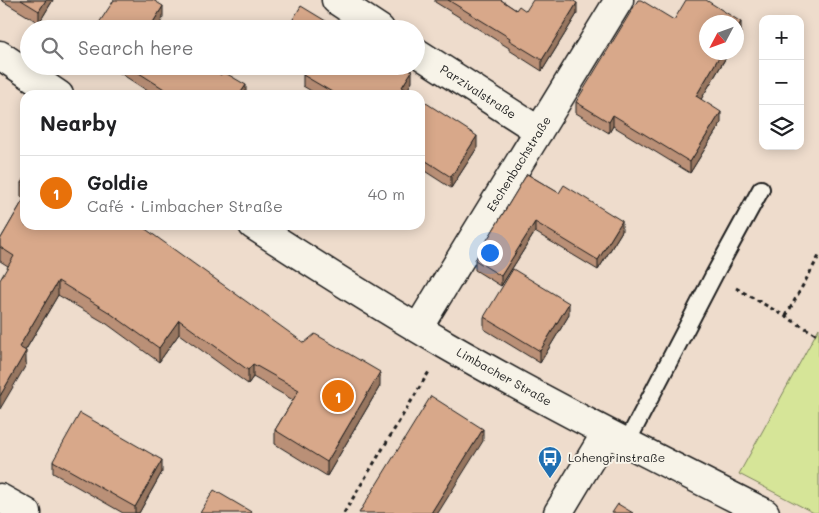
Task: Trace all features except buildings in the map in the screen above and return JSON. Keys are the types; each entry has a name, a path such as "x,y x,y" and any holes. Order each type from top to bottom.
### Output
{"street":[{"path":"336,0 366,20"},
{"name":"Eschenbachstraße","path":"418,328 619,0"},
{"path":"0,55 20,69"},
{"name":"Parzivalstraße","path":"425,58 539,131"},
{"path":"30,75 52,90"},
{"name":"Limbacher Straße","path":"261,230 445,345 616,438 765,513"},
{"path":"558,513 616,438"},
{"path":"0,498 27,513"}],"lane":[{"path":"616,438 714,275 761,189"}],"path":[{"path":"786,316 819,256"},
{"path":"714,275 819,336"},
{"path":"344,513 445,345"}],"green space":[{"path":"819,328 819,513 814,513 739,474"}],"place":[{"name":"Goldie","path":"338,396"},
{"name":"Lohengrinstraße","path":"550,479"}]}
